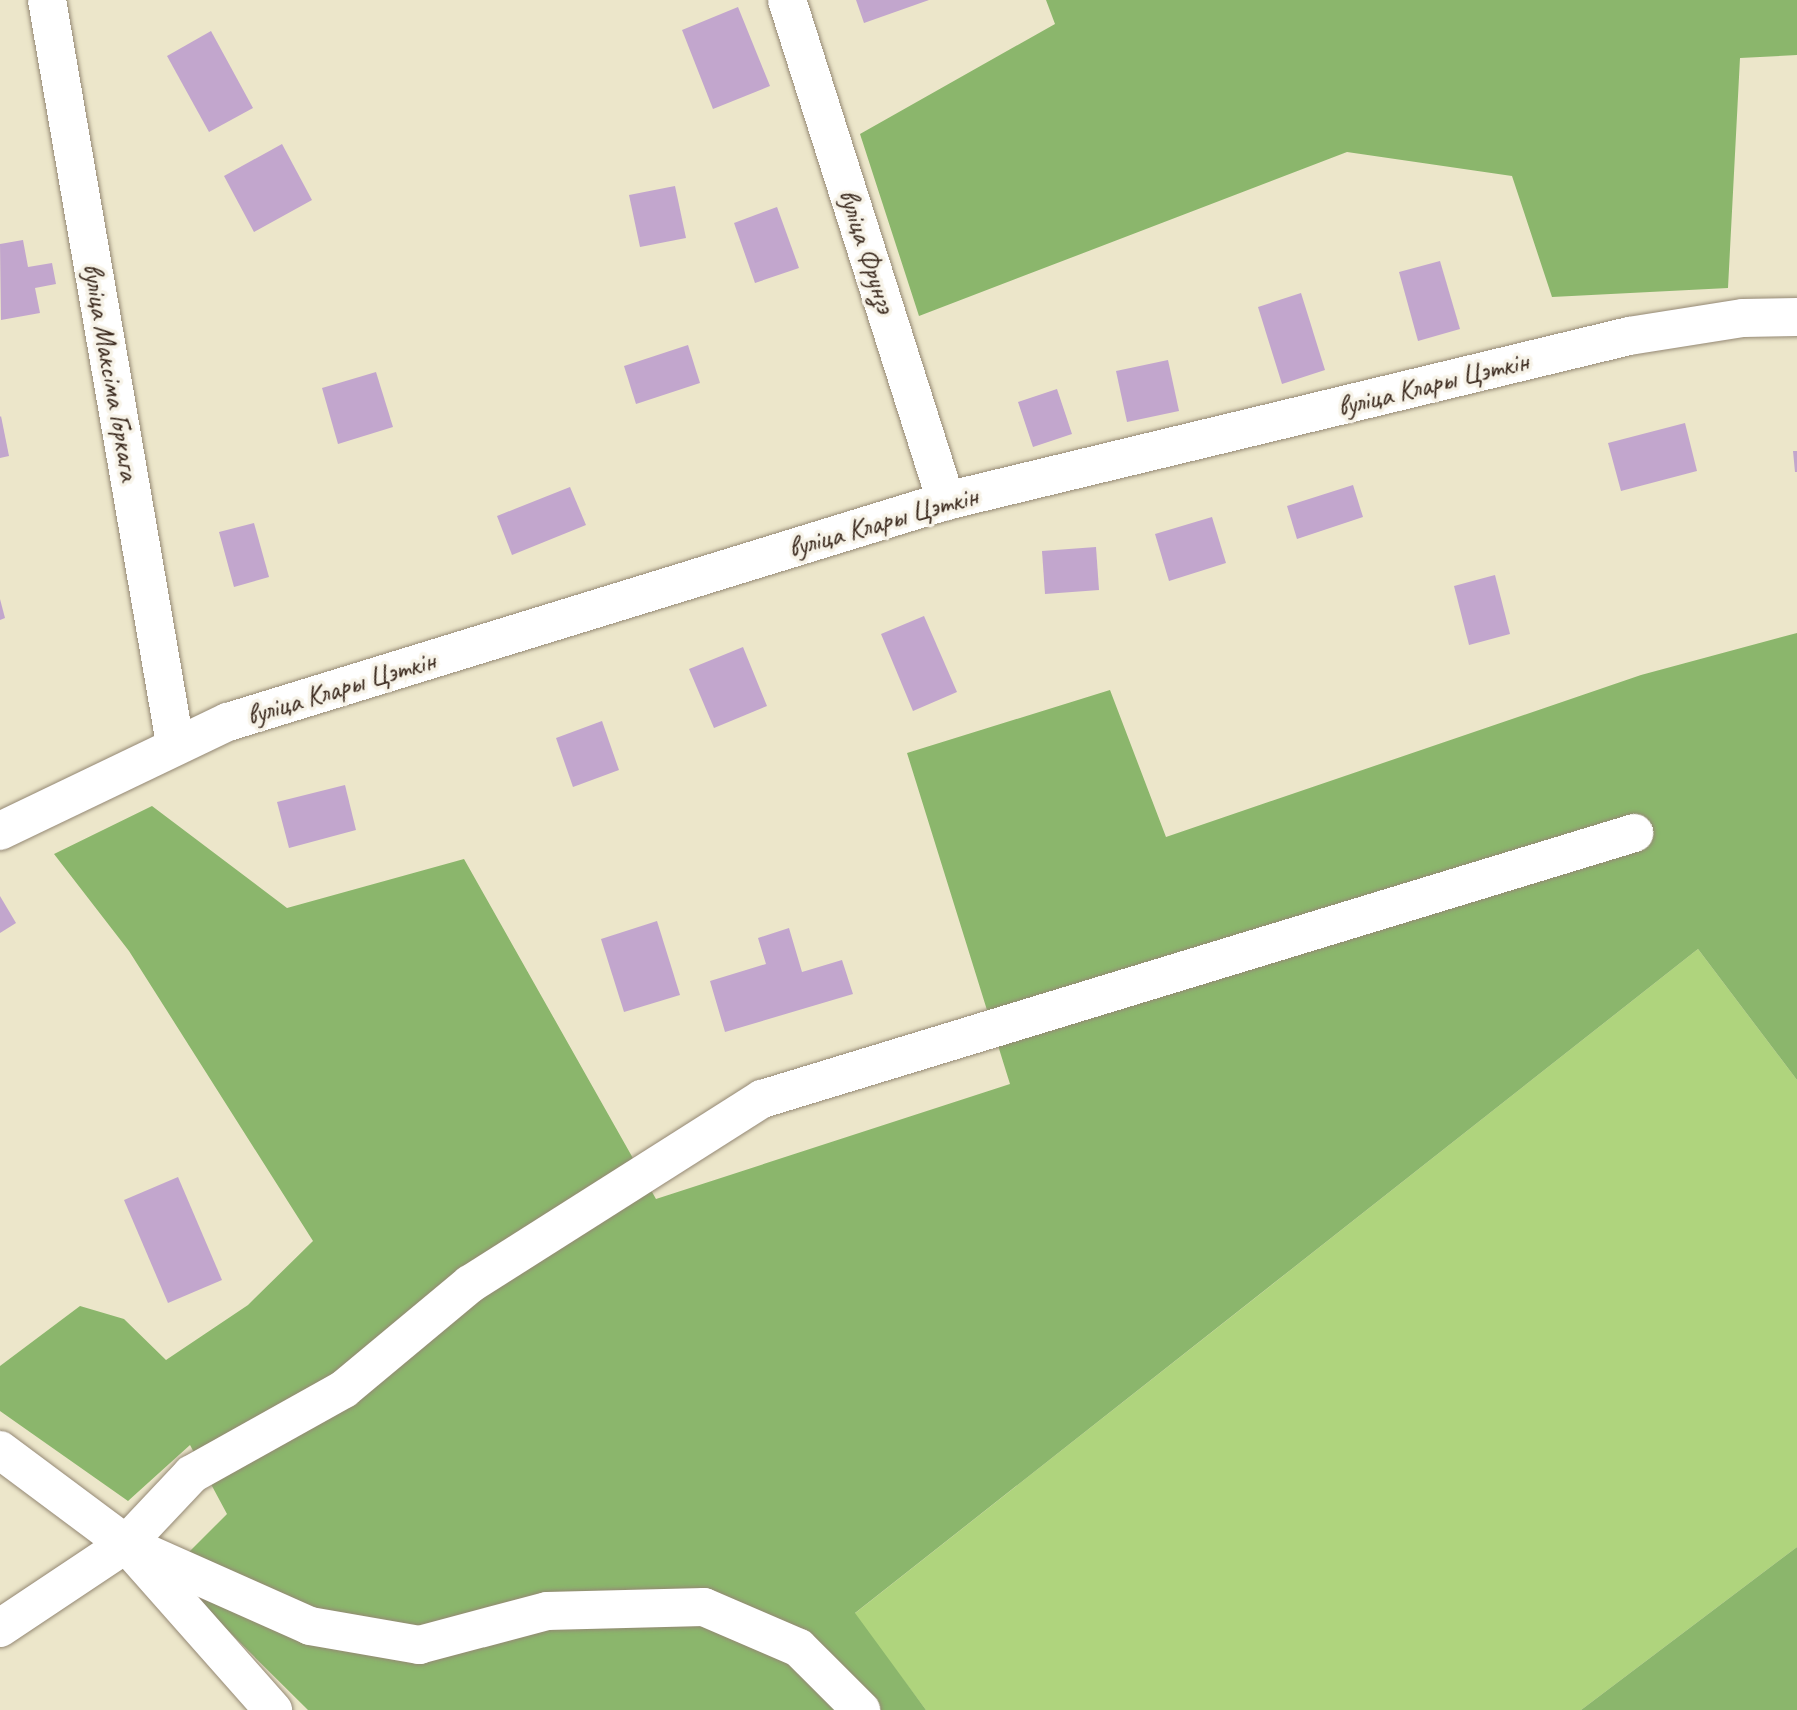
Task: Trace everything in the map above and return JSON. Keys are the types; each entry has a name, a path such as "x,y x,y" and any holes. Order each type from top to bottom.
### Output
{"street":[{"name":"вуліца Максіма Горкага","path":"47,0 175,743"},
{"name":"вуліца Фрунзэ","path":"787,0 946,501"},
{"name":"вуліца Клары Цэткін","path":"0,831 175,743 946,501 1629,336 1743,318 1797,317"},
{"path":"0,1628 126,1544 192,1474 344,1389 470,1284 762,1099 1634,833"},
{"path":"0,1450 126,1544 273,1710"},
{"path":"126,1544 310,1626 419,1645 547,1611 704,1607 799,1648 861,1710"}],"green space":[{"path":"1046,0 1797,0 1797,55 1740,58 1728,288 1552,297 1512,176 1347,152 919,316 860,134 1055,24"},
{"path":"1797,633 1797,1080 1698,949 855,1613 926,1710 308,1710 169,1572 227,1514 190,1445 128,1501 0,1411 0,1366 80,1306 124,1319 166,1360 248,1305 313,1241 129,951 54,854 152,806 287,908 464,859 656,1199 1010,1084 907,753 1110,690 1166,837 1641,675"},
{"path":"1698,949 1797,1080 1797,1547 1581,1710 926,1710 854,1614"},
{"path":"1797,1547 1797,1710 1581,1710"}],"building":[{"path":"856,0 929,0 864,23"},
{"path":"738,7 770,86 713,109 682,30"},
{"path":"211,31 253,108 209,132 167,56"},
{"path":"282,144 312,200 254,232 224,176"},
{"path":"675,186 686,238 640,247 629,195"},
{"path":"777,207 799,268 755,283 734,223"},
{"path":"23,240 28,267 52,263 56,284 35,288 40,313 1,320 0,244"},
{"path":"1440,261 1460,329 1418,341 1399,272"},
{"path":"1301,293 1325,370 1282,384 1258,307"},
{"path":"688,345 700,383 636,404 624,366"},
{"path":"1168,360 1179,411 1127,422 1116,371"},
{"path":"376,372 393,427 338,444 322,388"},
{"path":"1057,389 1072,434 1033,447 1018,402"},
{"path":"0,417 9,456 0,458"},
{"path":"1685,423 1697,471 1621,491 1608,443"},
{"path":"1793,451 1797,451 1797,472 1795,472"},
{"path":"1353,485 1363,517 1297,539 1287,506"},
{"path":"570,487 586,525 512,555 497,516"},
{"path":"1212,517 1226,563 1169,581 1155,534"},
{"path":"254,523 269,577 234,587 219,532"},
{"path":"1096,547 1099,590 1045,594 1042,551"},
{"path":"1495,575 1510,634 1469,645 1454,586"},
{"path":"0,599 5,618 0,620"},
{"path":"924,616 957,692 913,711 881,634"},
{"path":"743,647 767,706 714,728 689,669"},
{"path":"602,721 619,770 573,787 556,738"},
{"path":"345,785 356,830 289,848 277,802"},
{"path":"0,896 16,923 0,933"},
{"path":"657,921 680,995 624,1012 601,939"},
{"path":"789,928 802,972 842,960 853,994 725,1032 710,981 766,964 758,938"},
{"path":"178,1177 222,1280 168,1303 124,1200"}]}
